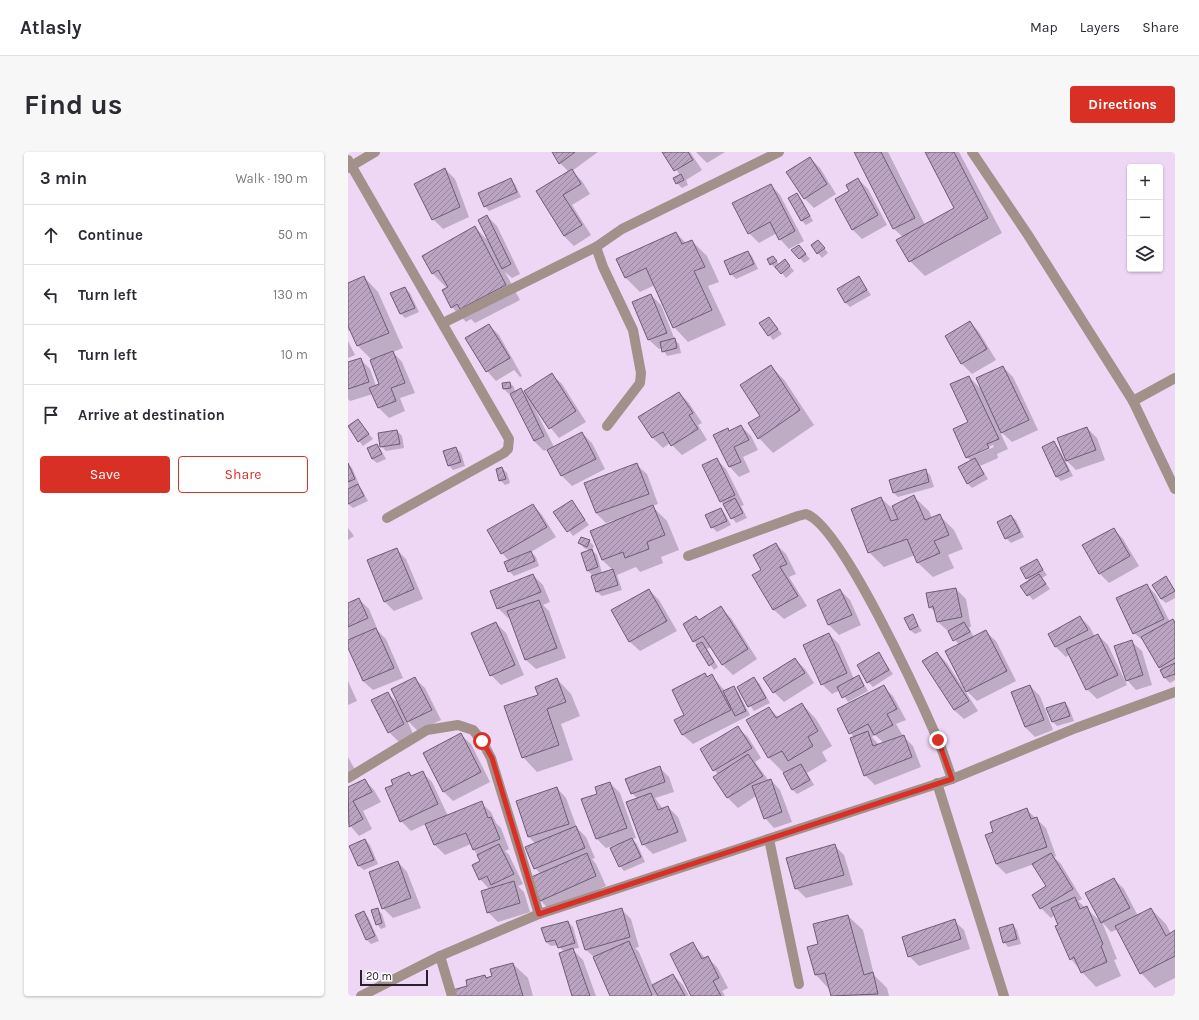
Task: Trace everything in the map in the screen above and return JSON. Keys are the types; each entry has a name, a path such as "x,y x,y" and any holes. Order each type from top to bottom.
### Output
{"street":[{"path":"375,152 349,164 443,323 509,439 508,449 387,518"},
{"path":"443,323 596,247 622,229 778,152"},
{"path":"972,152 1028,235 1133,401 1175,489"},
{"path":"596,247 603,267 633,330 641,373 640,383 607,426"},
{"path":"1133,401 1175,378"},
{"path":"688,556 798,516 806,514 814,518 840,549 885,626 938,740 952,779"},
{"path":"361,996 440,956 539,914 952,779 1076,728 1175,692"},
{"path":"348,778 427,730 458,725 473,730 482,741 492,758 539,914"},
{"path":"937,783 1004,996"},
{"path":"769,839 799,984"},
{"path":"440,956 452,996"}],"building":[{"path":"552,152 575,152 559,164"},
{"path":"662,152 688,152 693,160 674,171"},
{"path":"854,152 881,152 915,218 893,229"},
{"path":"925,152 954,152 988,218 909,262 896,240 954,208"},
{"path":"810,157 827,184 804,199 786,172"},
{"path":"445,168 460,207 432,220 414,184"},
{"path":"572,169 581,184 563,195 582,225 564,236 536,191"},
{"path":"681,174 684,180 676,184 673,178"},
{"path":"511,178 517,192 484,207 478,193"},
{"path":"858,178 878,215 852,230 835,199 849,191 846,185"},
{"path":"771,184 795,231 779,240 770,222 748,234 732,203"},
{"path":"797,193 810,216 801,221 788,198"},
{"path":"487,215 511,264 502,269 478,220"},
{"path":"475,226 506,285 460,309 457,304 451,308 442,290 448,287 438,270 432,274 422,256"},
{"path":"676,232 682,244 692,240 705,267 694,271 712,310 673,328 646,268 625,278 616,259"},
{"path":"818,240 825,248 817,254 811,245"},
{"path":"799,245 806,254 799,259 791,250"},
{"path":"748,251 754,264 730,275 724,261"},
{"path":"773,256 777,261 770,265 767,259"},
{"path":"785,259 790,266 781,274 775,267"},
{"path":"364,276 389,333 357,346 348,326 348,283"},
{"path":"859,276 867,290 845,303 837,289"},
{"path":"405,287 415,308 400,314 390,293"},
{"path":"651,294 667,333 648,340 632,302"},
{"path":"769,317 778,329 768,336 759,323"},
{"path":"970,321 987,349 961,364 945,336"},
{"path":"489,324 510,358 486,372 465,338"},
{"path":"675,338 677,348 662,352 660,342"},
{"path":"393,351 405,383 391,388 396,401 378,408 369,388 379,384 370,360"},
{"path":"361,358 369,382 348,389 348,362"},
{"path":"771,365 800,410 758,439 748,423 760,416 740,385"},
{"path":"1003,366 1029,420 1001,433 976,378"},
{"path":"552,373 576,411 549,429 524,391"},
{"path":"969,376 999,439 987,444 989,448 966,458 953,429 968,422 950,384"},
{"path":"510,382 511,388 503,389 502,383"},
{"path":"521,388 544,436 534,441 510,394"},
{"path":"679,392 693,413 689,415 698,429 671,446 663,432 652,438 638,417"},
{"path":"358,419 369,434 358,442 348,426"},
{"path":"741,425 749,440 734,447 741,462 729,467 713,435 728,428 729,431"},
{"path":"1087,427 1096,450 1066,461 1057,438"},
{"path":"397,430 400,444 380,447 378,433"},
{"path":"582,432 596,459 561,476 547,450"},
{"path":"1054,441 1069,471 1056,477 1042,447"},
{"path":"377,444 382,454 372,459 367,448"},
{"path":"456,447 461,462 448,466 443,451"},
{"path":"717,458 735,495 720,502 702,465"},
{"path":"975,458 984,474 967,484 958,467"},
{"path":"348,463 355,479 348,482"},
{"path":"637,463 649,494 596,513 584,483"},
{"path":"502,467 506,479 499,481 496,469"},
{"path":"926,469 929,482 893,493 889,480"},
{"path":"358,484 364,496 348,504 348,489"},
{"path":"914,495 925,520 940,514 949,535 934,541 940,553 917,563 907,539 868,553 851,509 881,497 891,521 898,519 892,506"},
{"path":"735,498 743,513 731,519 723,504"},
{"path":"572,500 585,520 567,532 553,512"},
{"path":"533,504 547,527 501,554 487,530"},
{"path":"653,505 665,535 647,542 649,549 625,558 623,552 602,560 590,531"},
{"path":"721,508 727,521 711,528 705,515"},
{"path":"1011,515 1020,532 1005,539 997,522"},
{"path":"1114,528 1130,556 1099,574 1082,545"},
{"path":"581,537 590,540 587,547 578,543"},
{"path":"776,543 787,564 780,567 798,596 773,610 752,575 761,570 753,555"},
{"path":"397,548 414,589 384,602 367,560"},
{"path":"592,549 598,567 587,571 581,553"},
{"path":"531,551 535,561 508,572 504,562"},
{"path":"1037,559 1043,570 1026,579 1020,568"},
{"path":"613,569 618,585 596,592 591,576"},
{"path":"533,574 541,592 497,609 490,591"},
{"path":"1039,574 1046,584 1027,596 1020,586"},
{"path":"1166,576 1175,591 1161,599 1152,585"},
{"path":"1147,584 1164,619 1133,634 1116,598"},
{"path":"956,588 962,617 937,622 933,606 929,608 926,593"},
{"path":"649,589 667,621 629,642 611,610"},
{"path":"840,589 852,615 828,625 817,600"},
{"path":"359,598 368,618 348,627 348,603"},
{"path":"539,600 557,648 525,660 507,611"},
{"path":"721,606 748,649 722,665 703,636 693,642 683,624 696,616 699,620"},
{"path":"913,614 918,626 910,630 904,618"},
{"path":"1080,616 1088,630 1055,647 1048,634"},
{"path":"1173,619 1175,623 1175,658 1159,668 1141,637"},
{"path":"496,622 515,665 490,676 471,633"},
{"path":"964,622 970,632 953,641 948,631"},
{"path":"376,628 394,668 363,681 348,648 348,640"},
{"path":"986,630 1007,671 966,692 945,651"},
{"path":"829,633 847,673 821,685 803,645"},
{"path":"1098,634 1118,675 1086,690 1066,649"},
{"path":"1132,640 1143,675 1126,681 1114,646"},
{"path":"702,642 714,662 709,666 696,645"},
{"path":"879,652 889,670 867,683 857,665"},
{"path":"937,652 969,701 954,710 922,661"},
{"path":"795,658 805,673 773,693 763,678"},
{"path":"1175,663 1175,674 1164,678 1160,670"},
{"path":"705,673 707,677 712,674 731,710 682,735 674,720 684,715 672,690"},
{"path":"859,675 864,686 842,698 837,687"},
{"path":"415,677 432,710 407,722 391,689"},
{"path":"754,677 766,698 748,707 737,687"},
{"path":"557,678 566,702 547,709 559,745 522,758 504,706 538,695 535,687"},
{"path":"884,685 897,709 887,714 893,725 874,735 868,724 849,734 837,709"},
{"path":"1030,685 1044,720 1025,727 1011,692"},
{"path":"734,686 746,711 735,716 723,691"},
{"path":"388,692 404,724 388,733 371,700"},
{"path":"1065,702 1070,716 1052,722 1046,708"},
{"path":"802,703 818,731 808,737 813,746 788,761 782,751 768,758 746,720 769,707 776,718"},
{"path":"738,726 752,748 713,771 700,749"},
{"path":"868,731 873,746 904,735 912,757 864,776 850,738"},
{"path":"461,733 481,772 443,792 423,753"},
{"path":"748,754 763,776 727,798 713,777"},
{"path":"801,764 810,780 792,790 783,773"},
{"path":"660,766 665,782 631,794 625,779"},
{"path":"423,771 438,804 400,822 385,788 393,785 391,780 409,772 411,776"},
{"path":"365,779 372,792 353,801 363,819 349,827 348,787"},
{"path":"771,779 782,812 764,819 752,786"},
{"path":"610,782 627,828 596,839 581,799 597,794 595,787"},
{"path":"557,787 569,824 528,837 516,801"},
{"path":"651,793 658,810 668,806 678,832 642,845 626,802"},
{"path":"482,801 488,818 491,817 500,839 473,850 466,833 434,845 425,824"},
{"path":"1027,808 1031,819 1037,817 1047,847 996,864 985,835 993,832 990,822"},
{"path":"576,826 585,848 534,869 525,847"},
{"path":"632,838 641,857 619,867 610,848"},
{"path":"365,839 374,860 358,866 349,846"},
{"path":"499,844 514,874 491,885 487,876 479,880 472,865 480,861 477,855"},
{"path":"835,844 844,875 795,889 786,858"},
{"path":"587,853 596,876 540,901 529,878"},
{"path":"1051,853 1073,889 1040,909 1032,895 1046,886 1032,864"},
{"path":"398,861 411,898 382,909 369,872"},
{"path":"1114,878 1130,908 1101,923 1085,893"},
{"path":"514,881 520,903 487,913 481,891"},
{"path":"1075,897 1080,909 1087,906 1103,944 1101,946 1107,962 1081,973 1074,957 1070,960 1055,926 1058,925 1051,908"},
{"path":"378,908 382,923 376,925 371,910"},
{"path":"622,908 630,937 585,950 576,921"},
{"path":"1151,908 1166,936 1175,930 1175,956 1140,974 1115,926"},
{"path":"364,911 375,936 366,940 355,915"},
{"path":"848,915 864,975 873,972 878,994 831,996 825,973 815,975 807,947 818,944 813,924"},
{"path":"955,919 961,939 908,957 902,937"},
{"path":"568,921 575,943 558,948 555,940 546,942 541,928"},
{"path":"1013,924 1017,939 1003,943 999,928"},
{"path":"629,941 652,995 650,996 610,996 593,957"},
{"path":"693,942 702,959 708,956 719,978 713,981 721,996 691,996 670,954"},
{"path":"573,948 590,996 572,996 559,953"},
{"path":"513,963 523,996 455,996 453,990 467,986 466,980 485,975 486,978 492,976 490,969"},
{"path":"673,974 685,996 658,996 652,985"}],"route":[{"path":"482,741 492,758 539,914 952,779 938,740"}]}
